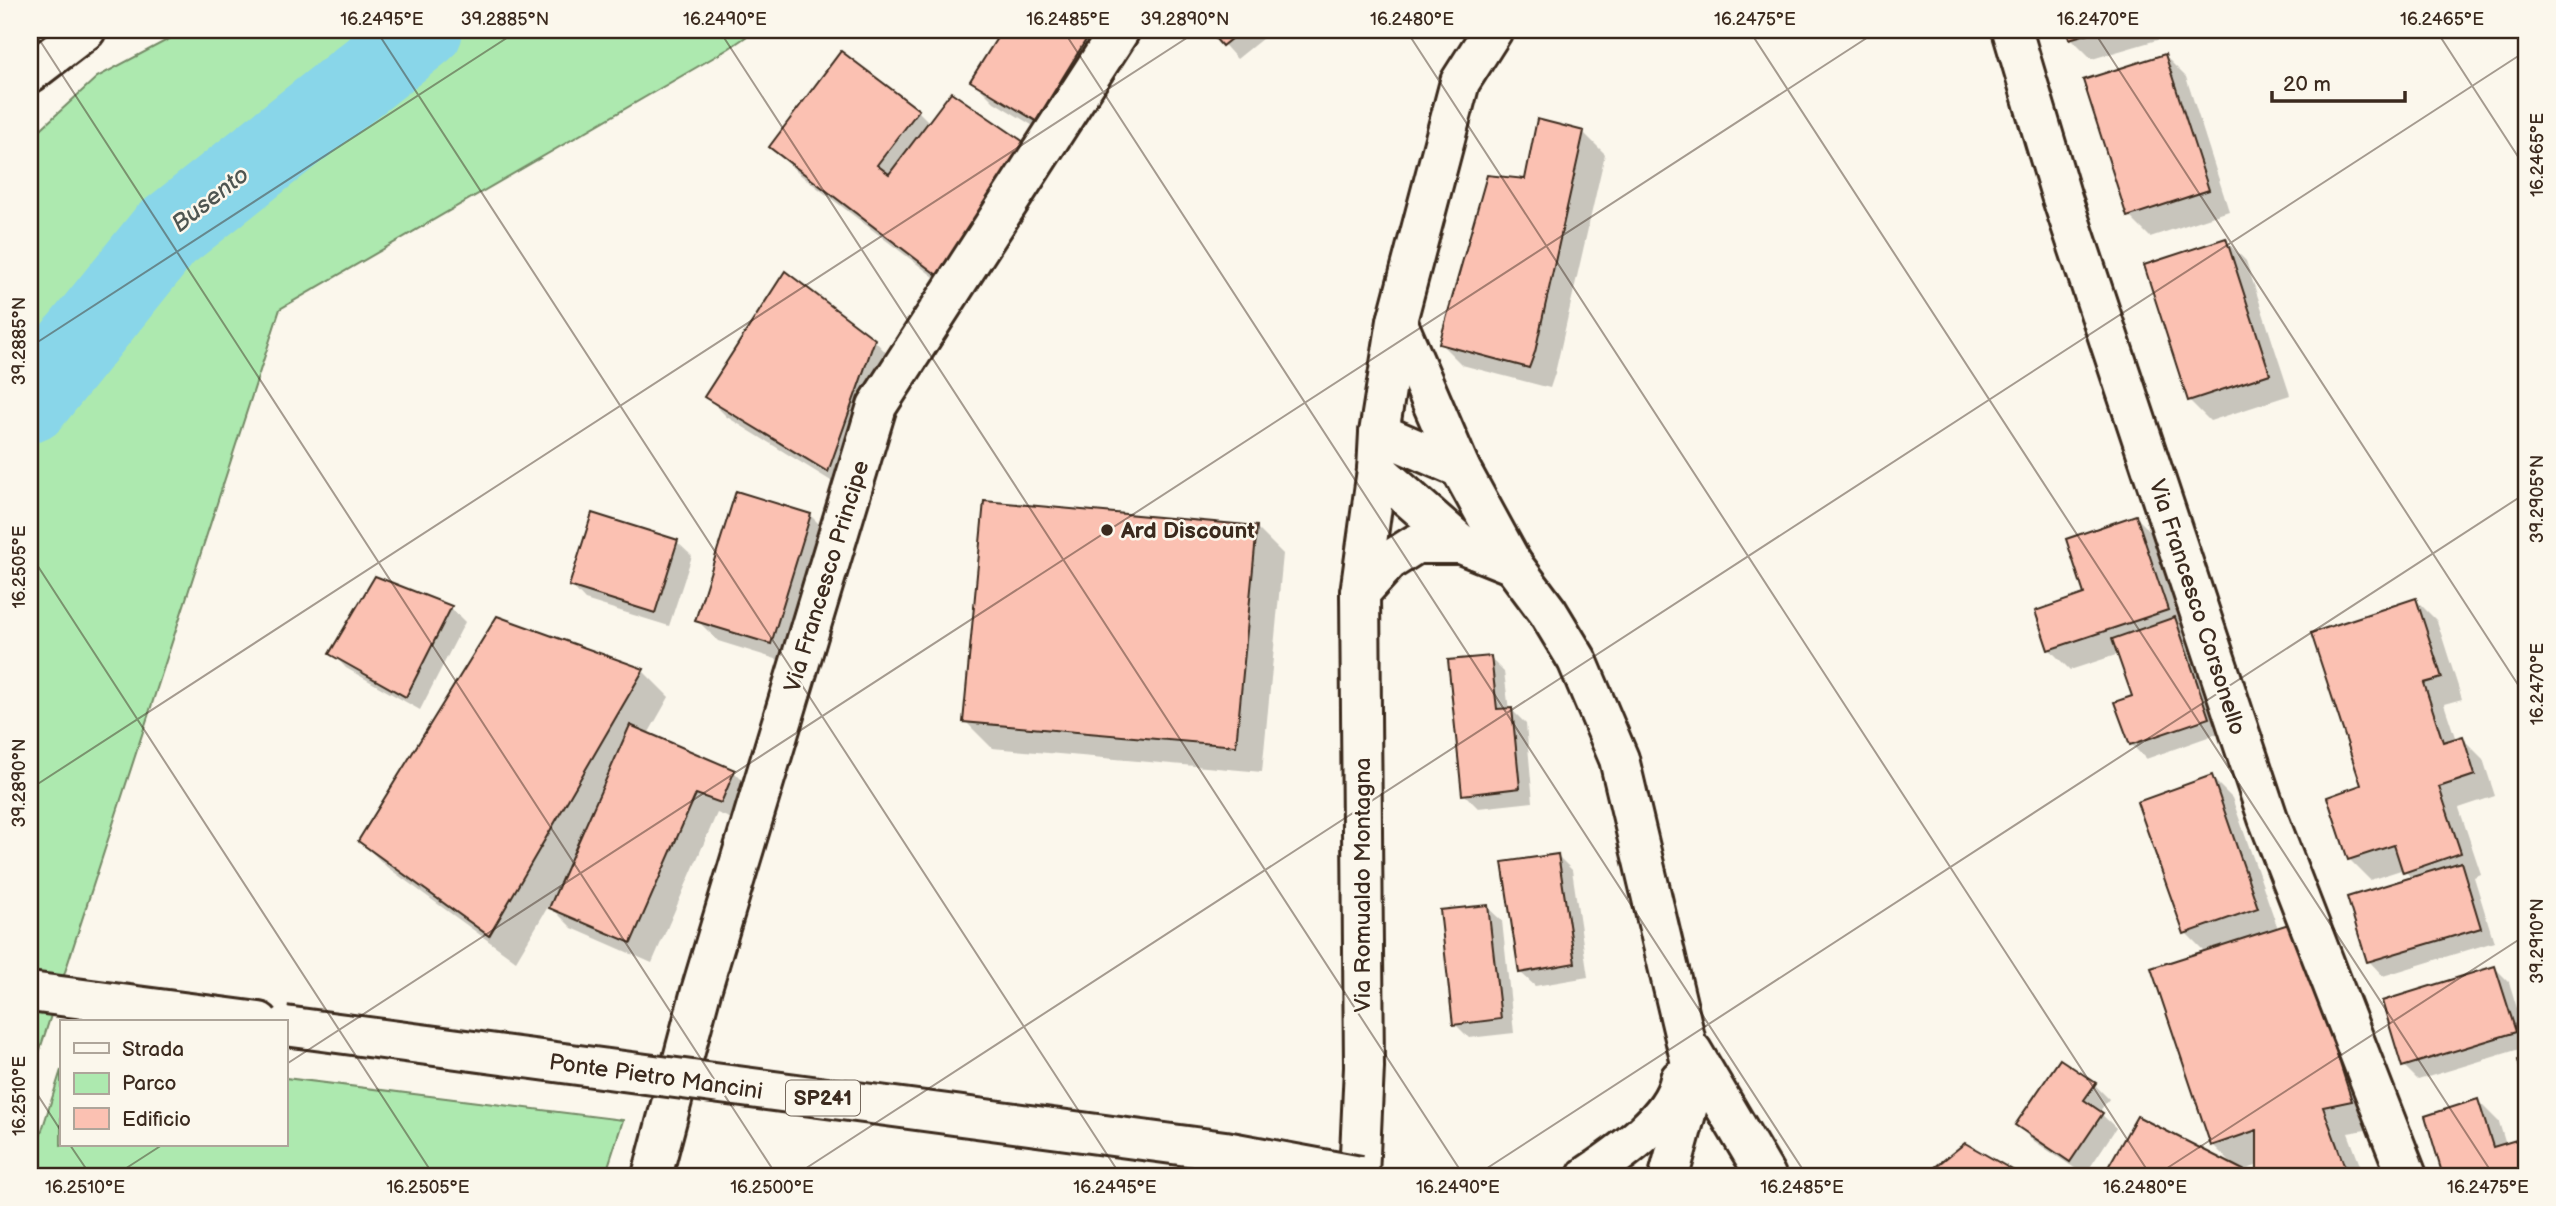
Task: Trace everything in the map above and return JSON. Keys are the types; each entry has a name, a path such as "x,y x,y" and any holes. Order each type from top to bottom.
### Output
{"main road":[{"path":"30,73 86,30"},
{"name":"Via Francesco Principe","path":"652,1176 701,991 877,406 1120,30"},
{"name":"Via Romualdo Montagna","path":"1359,1176 1364,1067 1360,593 1397,321 1460,82 1493,30"},
{"name":"Via Francesco Corsonello","path":"2012,30 2061,195 2268,818 2407,1176"},
{"path":"1397,321 1460,467 1513,565 1548,612 1577,660 1619,759 1695,1080 1669,1176"},
{"path":"1378,452 1460,467"},
{"path":"1378,452 1461,544"},
{"path":"1360,593 1389,561 1416,544 1461,544 1513,565"},
{"path":"30,992 244,1020"},
{"name":"Ponte Pietro Mancini","path":"287,1026 1211,1149 1359,1176"},
{"path":"1686,1042 1766,1176"},
{"path":"1587,1176 1661,1117 1678,1090 1686,1042"},
{"path":"1729,1176 1736,1167 1741,1134"}],"green space":[{"path":"186,30 756,30 728,49 280,309 30,1080 30,139 97,77"},
{"path":"60,1073 60,1146 287,1146 287,1078 623,1120 605,1176 30,1176 30,1168"}],"building":[{"path":"1002,30 1092,30 1036,121 970,81"},
{"path":"1208,30 1242,30 1222,46"},
{"path":"2066,30 2100,30 2069,39"},
{"path":"841,51 919,110 877,165 889,174 951,92 1024,142 941,278 769,147"},
{"path":"2165,54 2209,190 2127,217 2083,80"},
{"path":"1537,119 1584,131 1535,352 1529,368 1439,344 1487,175 1525,179"},
{"path":"2226,238 2270,374 2188,401 2144,265"},
{"path":"785,271 875,339 828,472 704,397"},
{"path":"736,491 811,514 771,644 695,621"},
{"path":"984,501 1257,526 1236,746 963,722"},
{"path":"592,513 678,540 655,613 569,586"},
{"path":"2136,515 2168,610 2048,650 2035,611 2084,594 2066,539"},
{"path":"375,576 452,606 406,697 329,654"},
{"path":"2416,598 2442,678 2424,683 2443,742 2463,736 2475,775 2439,787 2461,853 2403,873 2394,845 2348,860 2327,797 2361,785 2311,633"},
{"path":"497,616 644,669 489,936 358,841"},
{"path":"2175,617 2209,718 2130,745 2114,702 2132,696 2112,639"},
{"path":"1491,656 1497,709 1512,708 1520,788 1462,795 1448,660"},
{"path":"630,725 735,770 721,803 696,794 631,943 549,908"},
{"path":"2212,775 2258,908 2184,934 2137,802"},
{"path":"1558,854 1575,963 1519,973 1502,862"},
{"path":"2461,862 2481,928 2367,962 2347,897"},
{"path":"1488,905 1501,1019 1453,1025 1440,910"},
{"path":"2295,922 2352,1101 2323,1107 2348,1176 2257,1176 2257,1130 2211,1146 2151,968"},
{"path":"2495,966 2516,1032 2402,1067 2382,1001"},
{"path":"2526,1057 2526,1088 2518,1060"},
{"path":"2060,1059 2096,1083 2084,1100 2103,1113 2070,1162 2015,1125"},
{"path":"2478,1099 2493,1147 2526,1137 2526,1176 2443,1176 2425,1116"},
{"path":"2137,1116 2255,1176 2103,1176"},
{"path":"1965,1143 2023,1176 1924,1176"}],"waterway":[{"name":"Busento","path":"30,403 165,235 423,30"}],"place":[{"name":"Ard Discount","path":"1107,530"}]}
